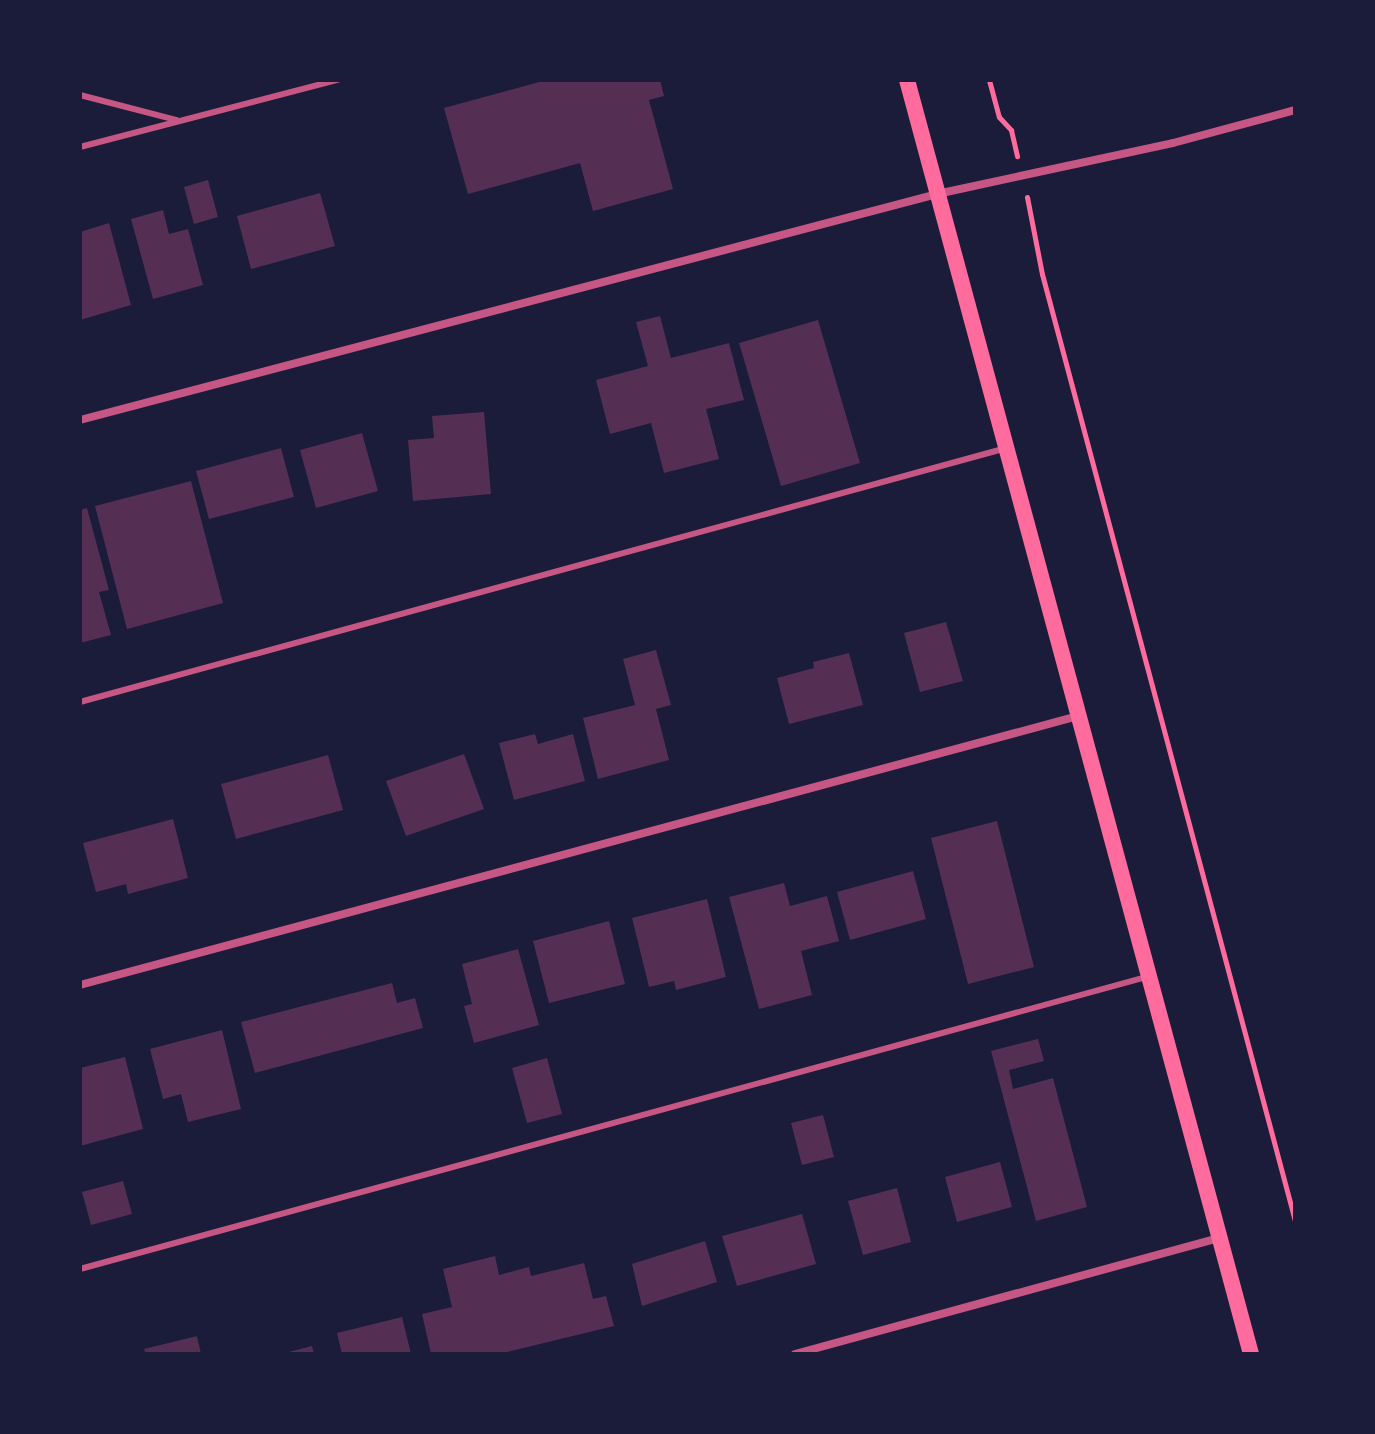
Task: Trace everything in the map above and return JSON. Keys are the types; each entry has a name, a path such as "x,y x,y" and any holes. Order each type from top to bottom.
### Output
{"main road":[{"path":"907,80 1251,1354"}],"street":[{"path":"80,420 937,194 1173,143 1295,110"},
{"path":"80,985 1079,715"},
{"path":"795,1354 1218,1238"}],"lane":[{"path":"80,147 338,80"},
{"path":"80,95 181,121"},
{"path":"80,702 1007,448"},
{"path":"80,1269 1147,977"}],"path":[{"path":"989,80 999,117 1011,130 1042,274 1295,1221"}],"building":[{"path":"547,80 660,80 664,96 649,100 673,189 593,211 580,163 468,194 444,108"},
{"path":"208,180 218,217 194,224 184,187"},
{"path":"320,193 335,246 251,269 237,216"},
{"path":"163,210 169,234 188,229 203,285 153,299 131,219"},
{"path":"109,223 131,305 80,320 80,232"},
{"path":"660,316 671,358 729,343 744,400 706,409 719,459 664,473 651,423 610,434 596,380 648,366 636,322"},
{"path":"818,320 860,463 781,486 739,343"},
{"path":"484,412 491,494 413,501 408,440 434,438 432,416"},
{"path":"362,433 378,491 316,508 300,450"},
{"path":"281,448 294,497 209,519 196,471"},
{"path":"191,481 223,603 127,629 95,506"},
{"path":"87,508 109,590 99,592 111,635 80,643 80,510"},
{"path":"946,622 963,681 920,692 904,633"},
{"path":"656,650 671,705 656,709 669,760 598,779 583,718 635,705 623,659"},
{"path":"849,653 863,705 789,724 777,678 814,668 813,662"},
{"path":"535,734 538,744 573,734 585,781 514,800 499,743"},
{"path":"464,754 484,809 406,836 386,781"},
{"path":"328,755 343,810 236,839 221,784"},
{"path":"173,819 188,878 128,894 126,884 96,892 83,843"},
{"path":"997,821 1034,967 968,984 931,838"},
{"path":"913,871 926,919 850,940 837,892"},
{"path":"784,883 790,906 827,896 839,941 801,951 812,995 759,1009 729,897"},
{"path":"707,899 726,977 676,990 674,981 649,987 632,918"},
{"path":"609,921 625,984 549,1003 533,941"},
{"path":"518,949 539,1025 474,1043 464,1006 472,1004 462,964"},
{"path":"392,983 397,1003 415,998 423,1028 255,1073 241,1022"},
{"path":"222,1030 241,1109 188,1122 181,1094 163,1099 150,1049"},
{"path":"1038,1039 1044,1061 1009,1070 1013,1089 1053,1078 1087,1207 1036,1221 991,1051"},
{"path":"125,1057 143,1129 80,1146 80,1068"},
{"path":"547,1058 562,1114 527,1123 512,1068"},
{"path":"823,1115 834,1157 802,1165 791,1123"},
{"path":"1000,1162 1012,1207 957,1222 945,1177"},
{"path":"123,1181 132,1214 91,1225 82,1192"},
{"path":"897,1188 911,1242 863,1255 848,1201"},
{"path":"802,1214 816,1264 737,1286 722,1236"},
{"path":"705,1241 717,1282 642,1306 632,1264"},
{"path":"495,1256 499,1275 529,1267 531,1276 584,1263 593,1299 606,1296 614,1326 499,1354 431,1354 422,1314 452,1307 443,1269"},
{"path":"402,1317 411,1354 342,1354 337,1333"},
{"path":"197,1336 201,1354 146,1354 144,1349"},
{"path":"312,1346 314,1354 285,1354 285,1353"}]}
